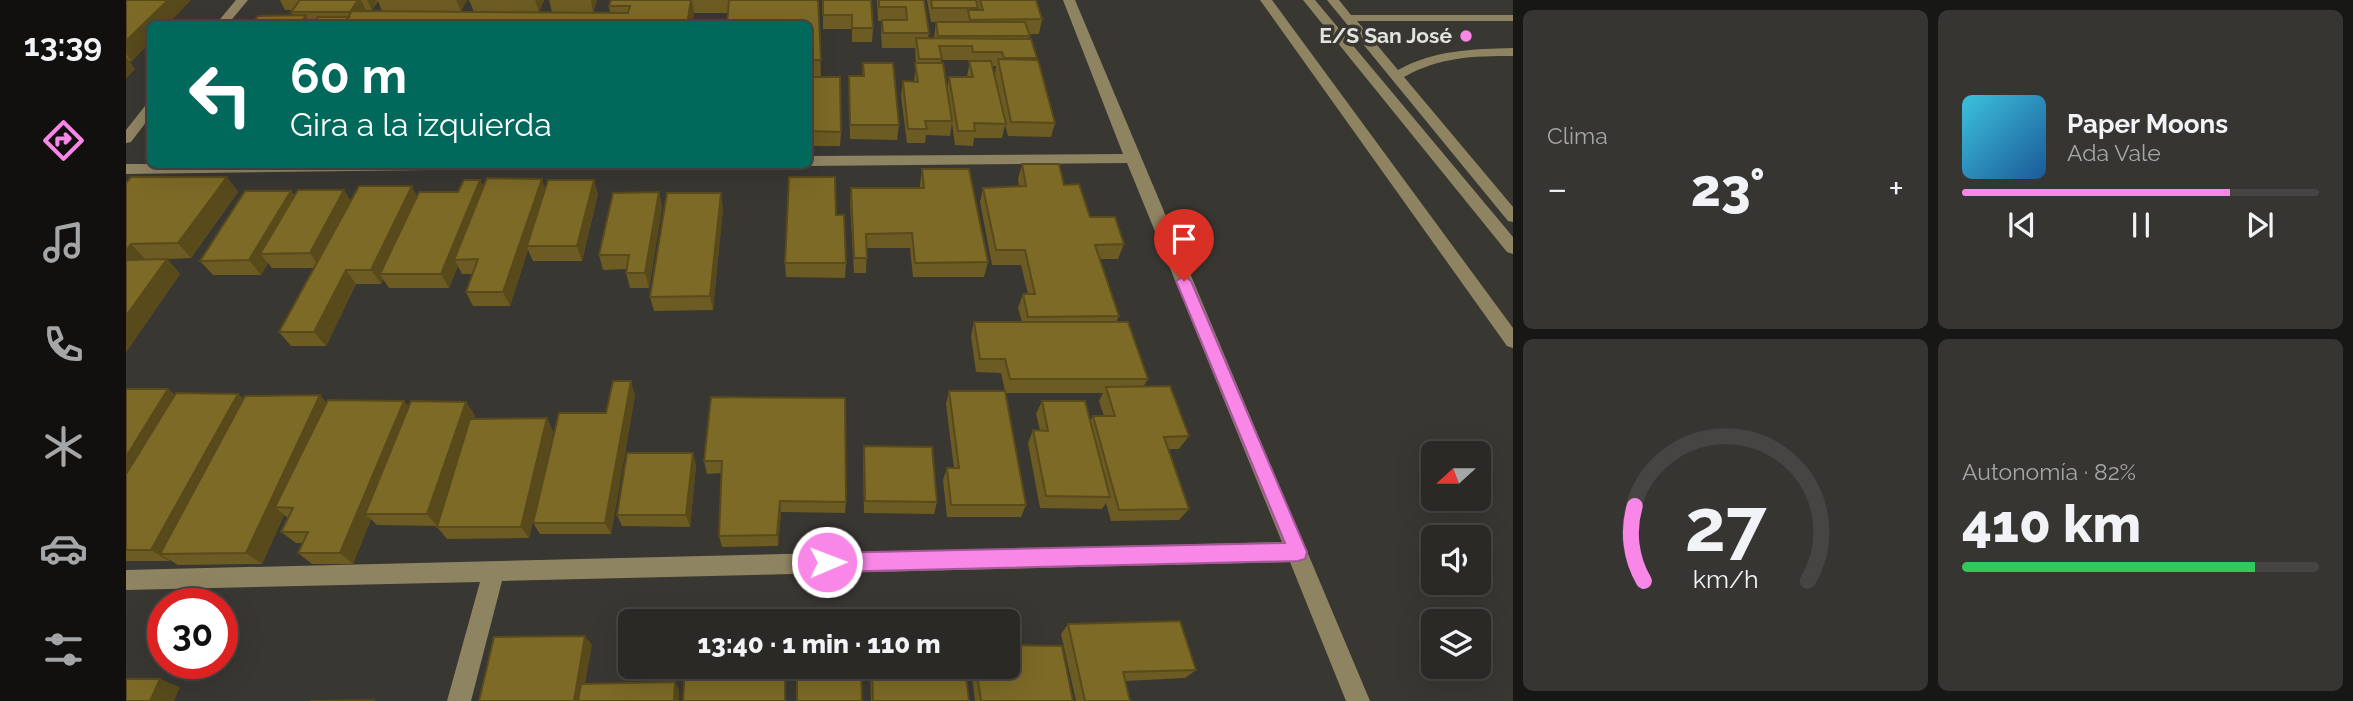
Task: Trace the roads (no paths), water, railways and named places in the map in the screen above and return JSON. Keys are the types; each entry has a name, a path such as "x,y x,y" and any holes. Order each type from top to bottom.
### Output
{"street":[{"path":"224,21 242,0"},
{"path":"1069,0 1358,701"},
{"path":"1266,0 1513,341"},
{"path":"1309,0 1513,248"},
{"path":"1334,0 1513,217"},
{"path":"1349,19 1513,18"},
{"path":"1396,76 1422,60 1464,53 1513,52"},
{"path":"126,139 147,113"},
{"path":"812,161 1132,158"},
{"path":"126,169 203,168"},
{"path":"126,580 494,569 1298,552"},
{"path":"459,701 494,569"}],"place":[{"name":"E/S San José","path":"1466,36"}]}
